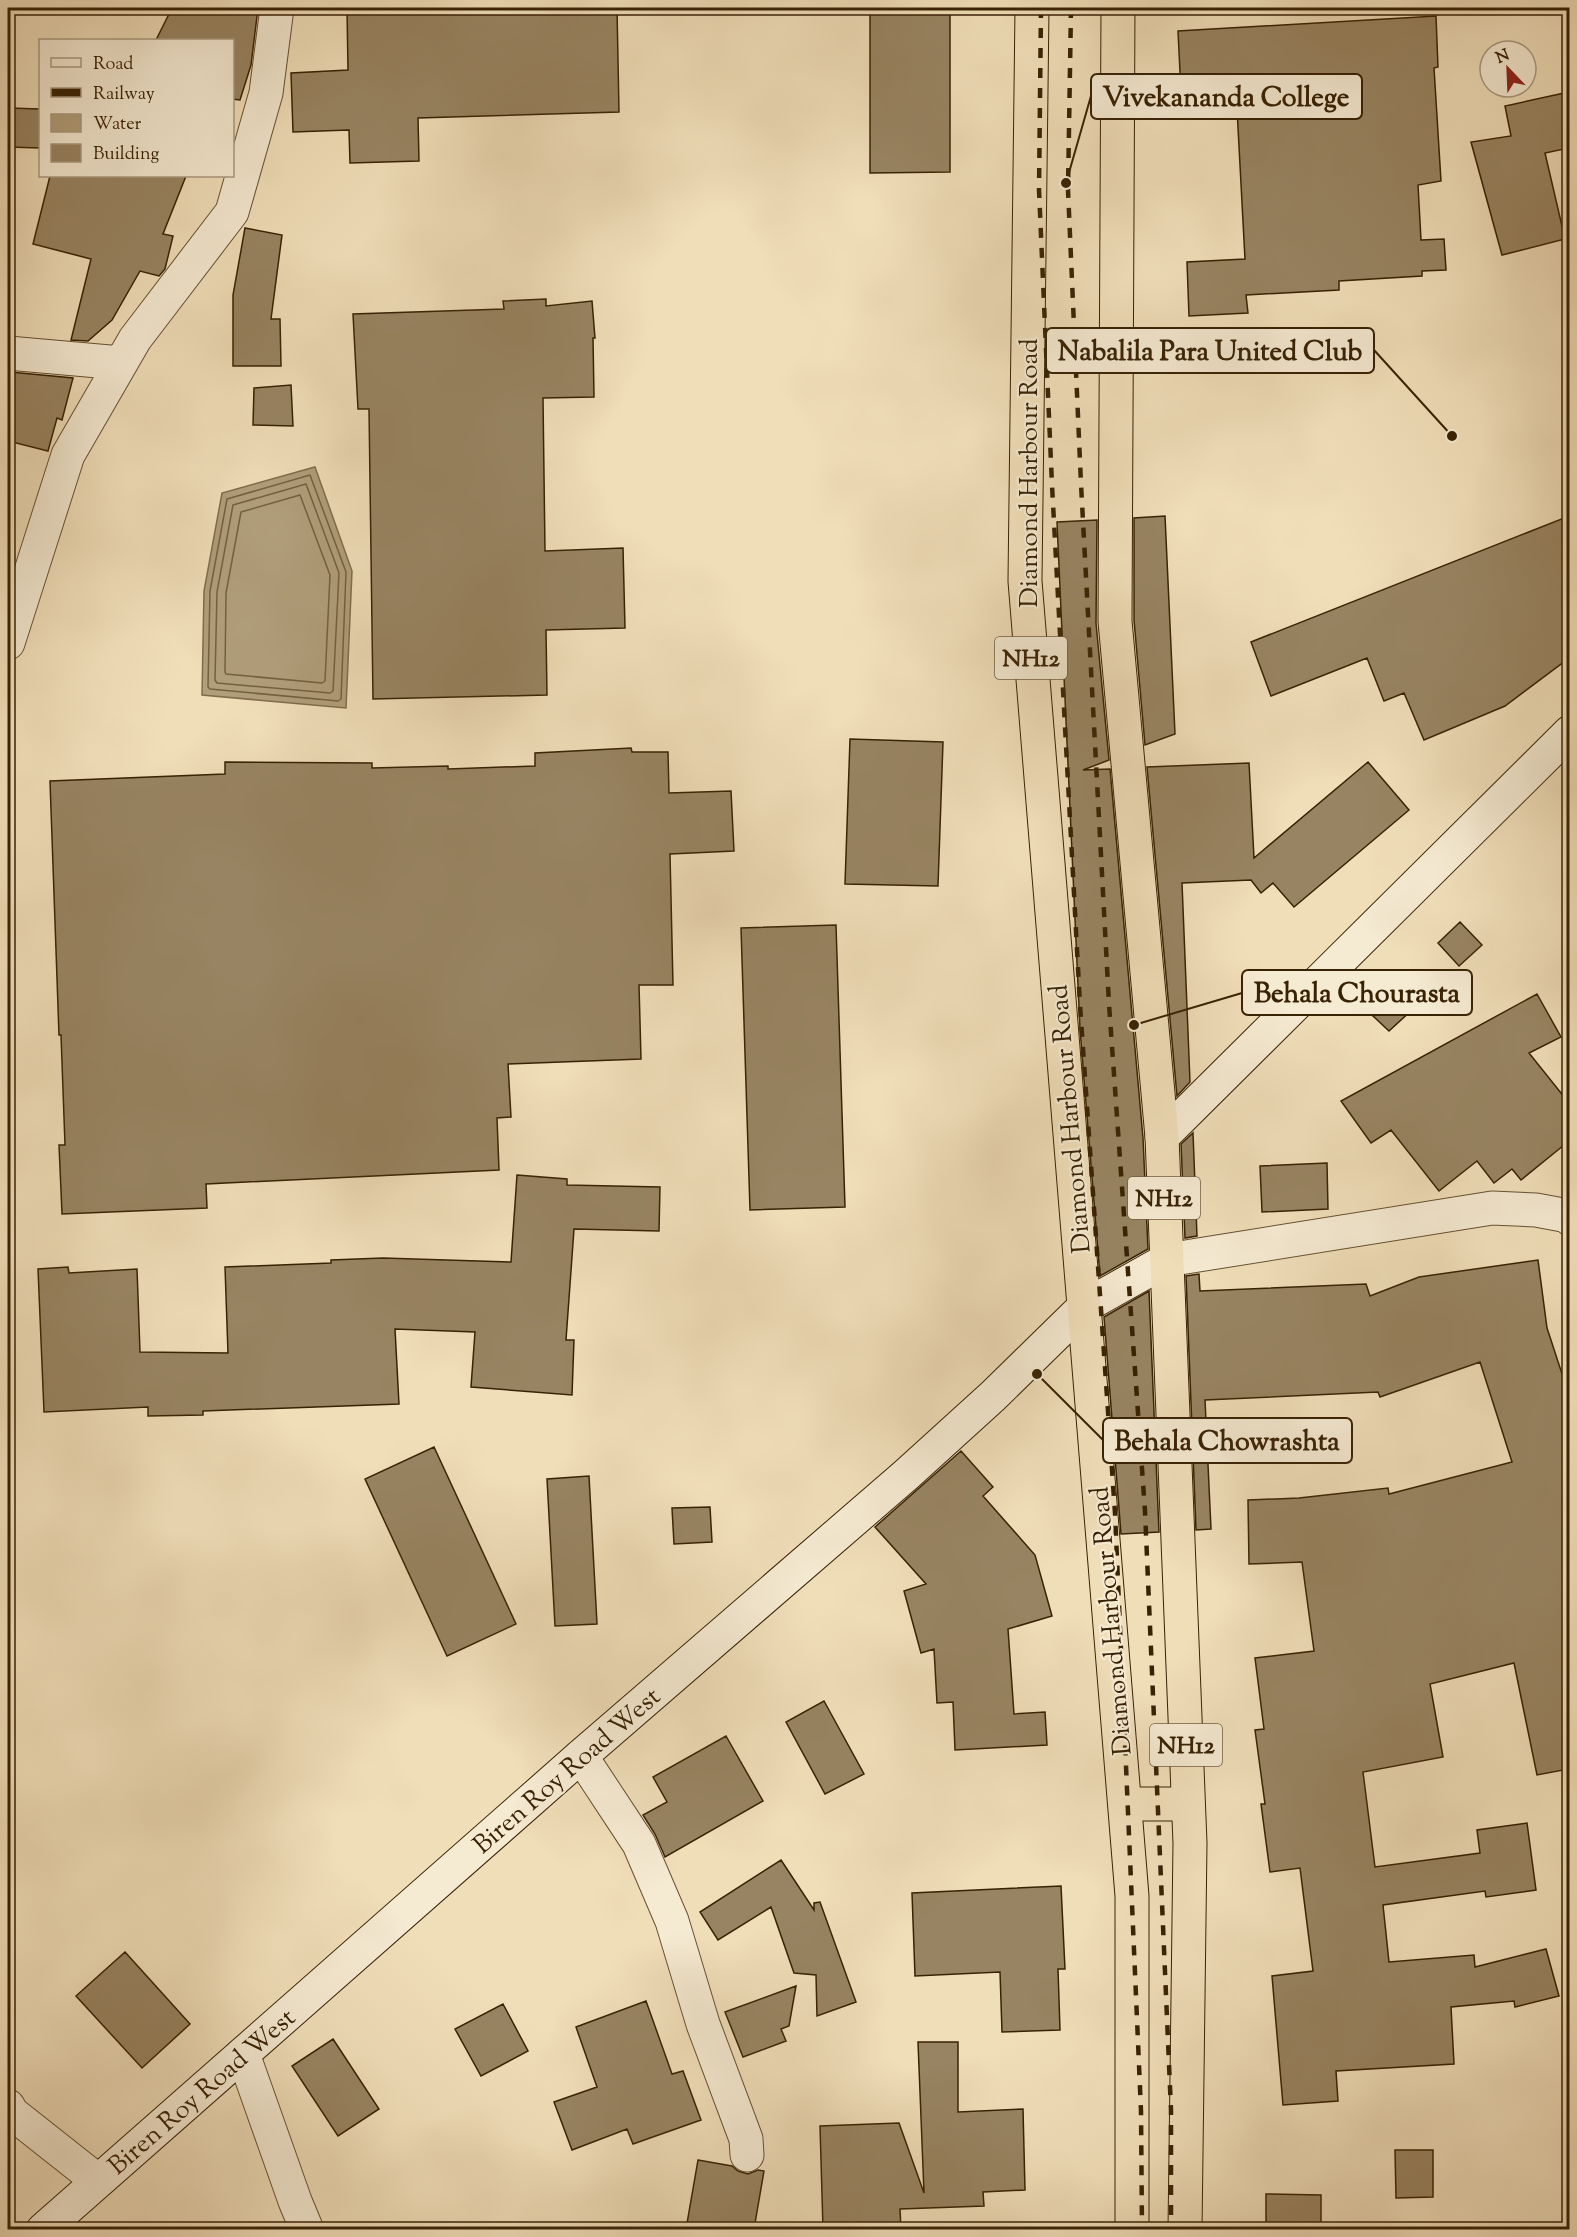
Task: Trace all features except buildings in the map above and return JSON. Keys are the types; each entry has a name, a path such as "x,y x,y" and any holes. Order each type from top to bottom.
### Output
{"highway":[{"name":"Diamond Harbour Road","path":"1032,8 1025,581 1132,1896 1132,2229"},
{"name":"NH12","path":"1118,8 1114,621 1162,1137 1190,1843 1185,2229"},
{"path":"1125,1804 1188,1804"}],"main road":[{"path":"9,636 68,455 135,339 232,212 243,130 266,93 277,8"},
{"path":"8,353 122,363"},
{"path":"1162,1137 1569,732"},
{"path":"1167,1260 1492,1208 1536,1210 1568,1216 1569,1219"},
{"name":"Biren Roy Road West","path":"43,2229 581,1756 906,1475 993,1396 1085,1306 1167,1260"},
{"path":"581,1756 639,1844 672,1921 703,2024 746,2139 747,2155"},
{"path":"243,2054 307,2229"},
{"path":"8,2106 12,2113 98,2181"}],"water":[{"path":"315,467 352,571 346,708 202,695 204,591 222,493"}],"railway":[{"path":"1041,8 1039,190 1052,485 1080,1005 1115,1513 1141,2111 1142,2230"},
{"path":"1071,8 1068,190 1081,484 1109,1004 1145,1511 1171,2110 1171,2230"}],"place":[{"name":"Vivekananda College","path":"1066,183"},
{"name":"Nabalila Para United Club","path":"1452,436"},
{"name":"Behala Chourasta","path":"1134,1025"},
{"name":"Behala Chowrashta","path":"1037,1374"}]}
